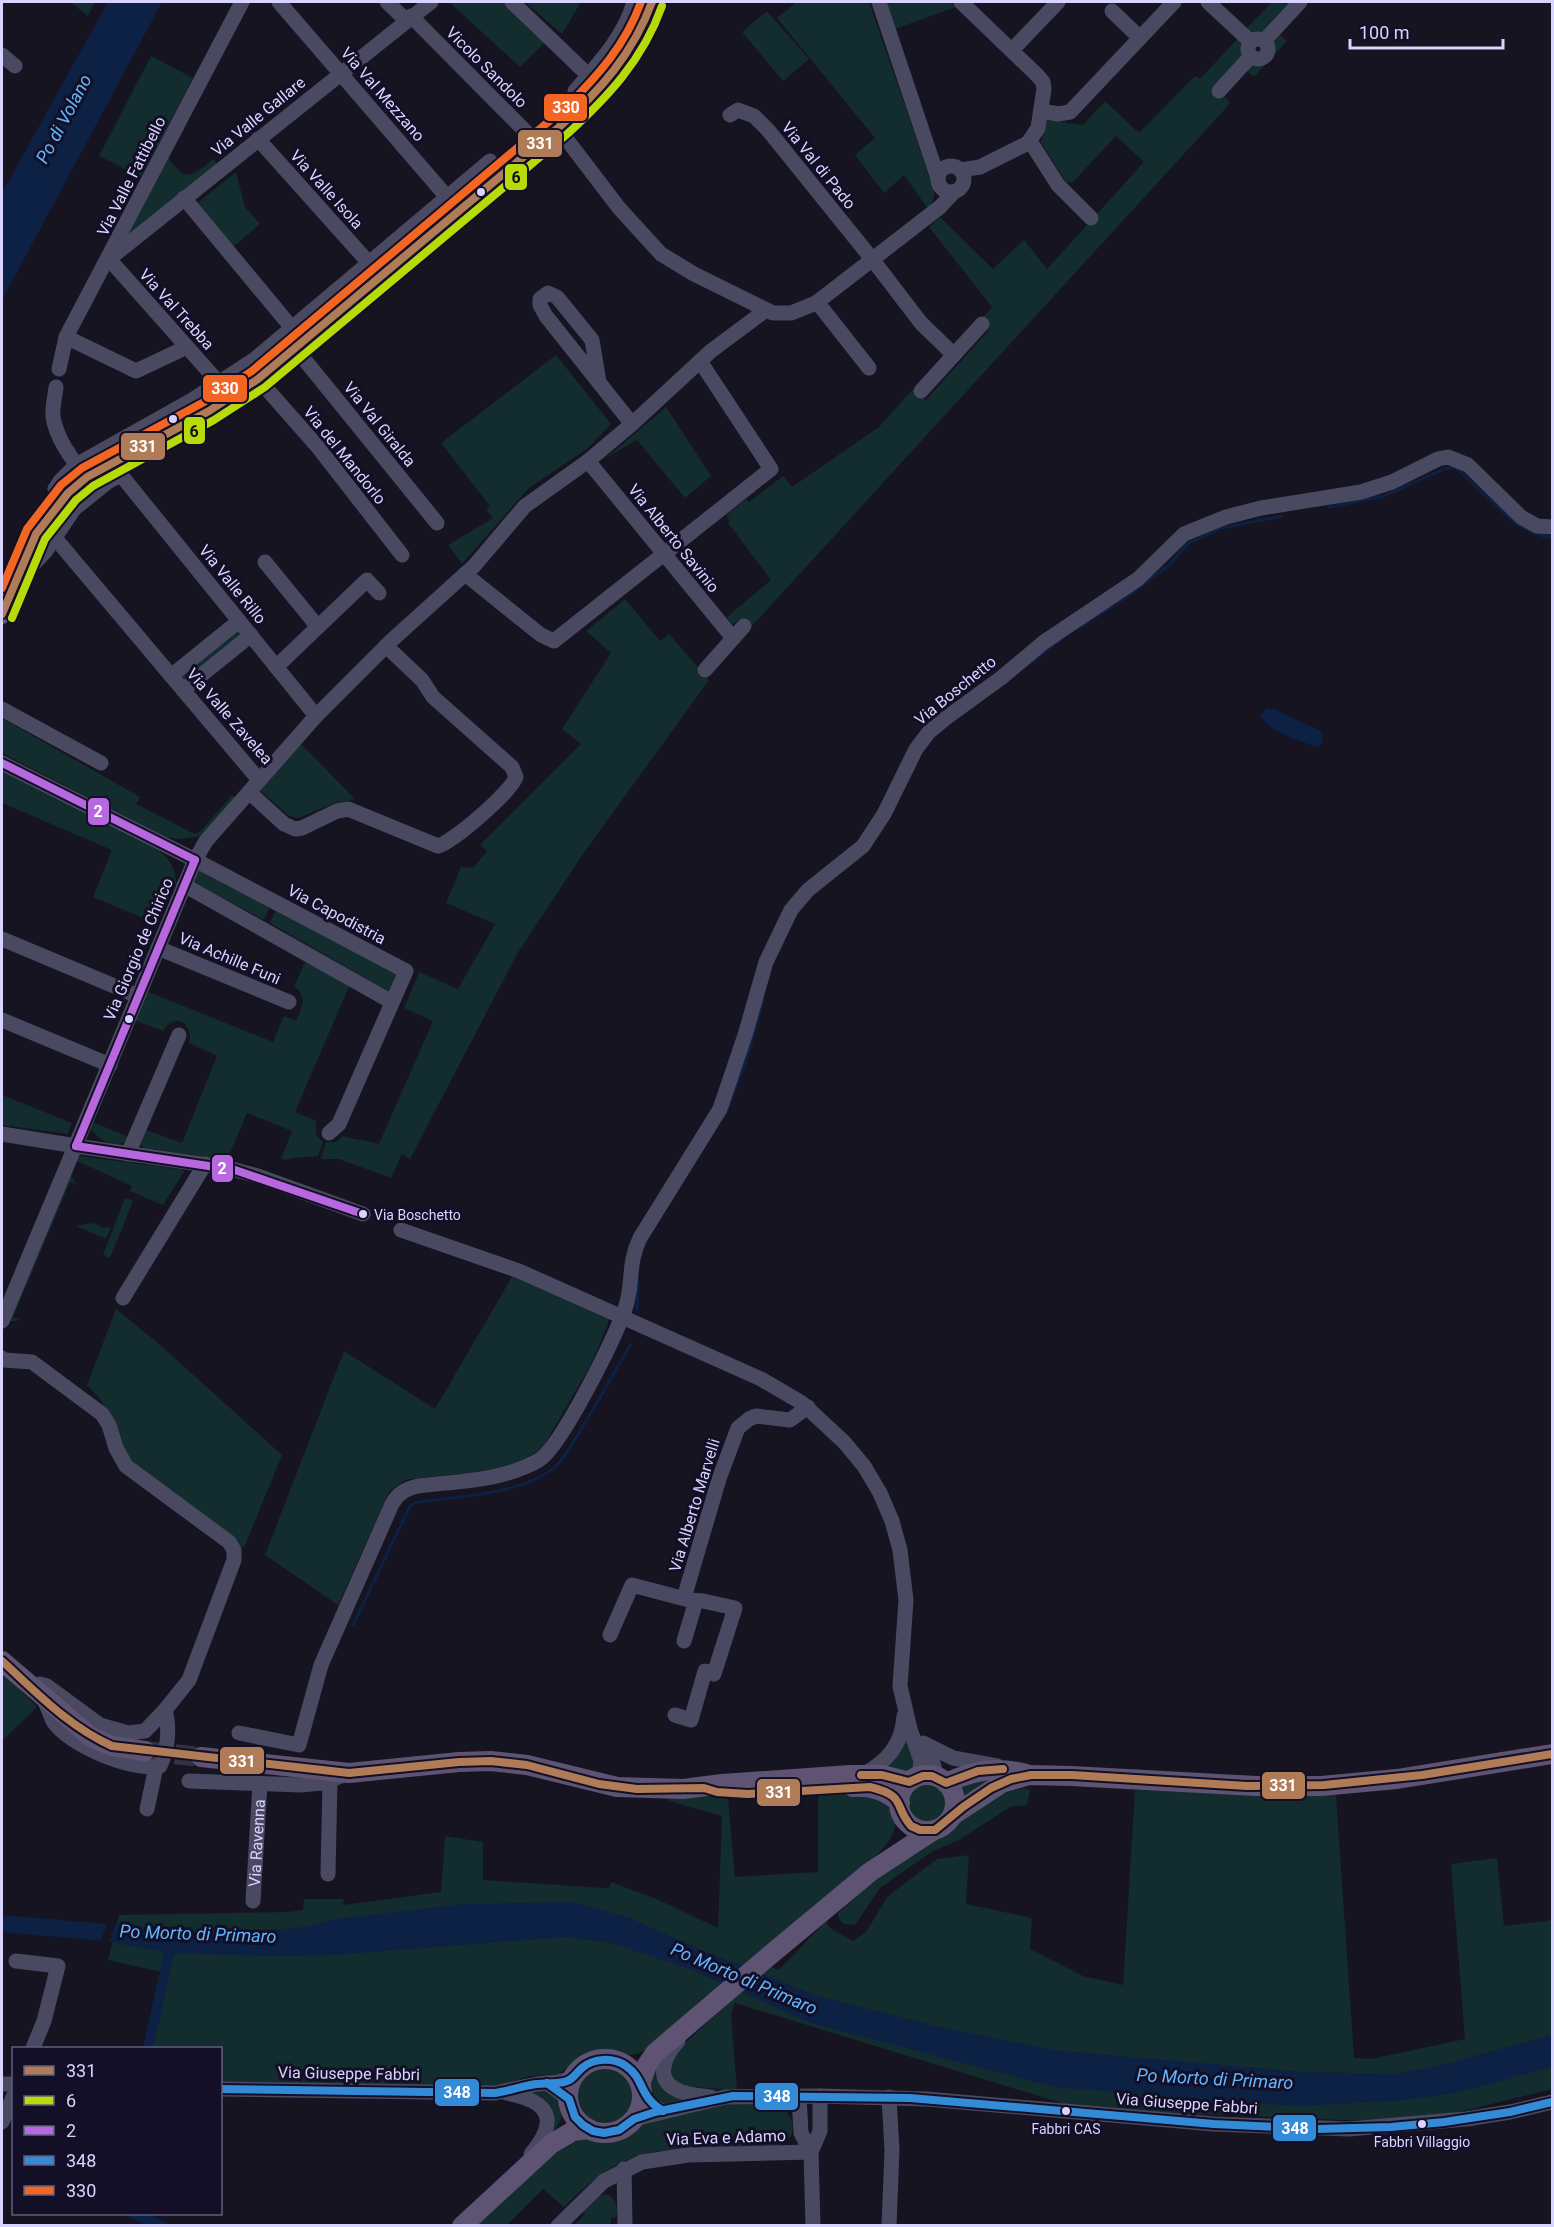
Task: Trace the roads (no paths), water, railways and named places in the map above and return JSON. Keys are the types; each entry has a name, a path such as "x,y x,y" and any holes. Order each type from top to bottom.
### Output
{"main road":[{"path":"2,614 31,544 42,524 82,471 209,411 258,379 453,204 538,144 582,107 632,48 642,31 652,2"},
{"path":"2,1660 83,1731 101,1742 154,1760"},
{"path":"870,1872 891,1849 900,1829 902,1792 928,1780 993,1768 1020,1773 1071,1776 1256,1786 1321,1786 1397,1779 1552,1754"},
{"name":"Via Ravenna","path":"201,1757 349,1773 491,1761 527,1765 617,1787 704,1788 717,1792 862,1775 928,1780"},
{"path":"570,2103 579,2121 589,2129 598,2132 614,2132 624,2127 634,2119 640,2107 641,2090 647,2065 655,2053 870,1872 946,1824 953,1815 1020,1773"},
{"path":"928,1780 954,1795 953,1815"},
{"name":"Via Ravenna","path":"741,1788 870,1787 886,1792 901,1808 909,1825 916,1829 934,1830"},
{"path":"622,2063 655,2053"},
{"path":"551,2144 566,2120 570,2103 570,2087 582,2068 595,2061 611,2060 622,2063 631,2070 641,2090"},
{"path":"462,2226 551,2144 573,2131 589,2129"}],"street":[{"name":"Via Valle Fattibello","path":"59,369 66,337 242,2"},
{"name":"Via Val Mezzano","path":"279,2 453,204"},
{"name":"Vicolo Sandolo","path":"387,2 408,18 538,144"},
{"name":"Via Valle Gallare","path":"109,259 408,18 431,2"},
{"path":"512,2 588,75"},
{"path":"582,107 574,95 575,91 620,37 630,18 634,2"},
{"path":"879,2 928,150 951,180"},
{"path":"558,128 619,208 662,254 694,274 773,313 786,314 801,310 817,302 934,212 951,180 1020,149 1030,141 1038,128 1044,92 1043,82 961,2"},
{"path":"1012,50 1058,2"},
{"path":"1041,111 1058,114 1070,112 1174,2"},
{"path":"1208,2 1256,46"},
{"path":"1219,91 1256,46 1300,2"},
{"path":"1112,10 1140,38"},
{"path":"2,55 15,66"},
{"name":"Via Val di Pado","path":"730,115 742,110 760,122 873,260"},
{"name":"Via Valle Isola","path":"258,139 369,263"},
{"path":"1030,141 1058,185 1091,218"},
{"path":"56,387 53,418 82,471 255,359 369,263 453,204 490,161"},
{"path":"184,198 292,328"},
{"name":"Via Val Trebba","path":"109,259 219,383"},
{"path":"873,260 921,323 954,355"},
{"path":"599,382 592,340 558,297 548,293 543,295 540,304 556,329 632,424"},
{"path":"817,302 869,369"},
{"name":"Via Valle Zavelea","path":"55,538 183,690 254,786 316,716 386,646 465,574 531,501 588,461 700,361 766,310"},
{"path":"556,329 573,316"},
{"path":"921,391 982,324"},
{"path":"66,337 136,371 187,347"},
{"name":"Via Val Giralda","path":"295,348 437,523"},
{"path":"465,574 546,639 554,641 771,469 700,361"},
{"name":"Via del Mandorlo","path":"258,379 317,446 402,555"},
{"name":"Via Boschetto","path":"239,1733 299,1745 321,1665 398,1495 418,1486 506,1473 534,1463 546,1455 598,1370 622,1317 627,1303 632,1258 636,1245 720,1109 766,962 782,926 801,897 850,858 869,838 884,814 916,749 936,726 1001,678 1044,642 1138,579 1184,534 1226,517 1262,508 1360,492 1392,482 1438,459 1448,457 1468,465 1521,518 1537,526 1552,527"},
{"name":"Via Alberto Savinio","path":"588,461 733,638"},
{"name":"Via Valle Rillo","path":"55,538 74,509 109,481 121,475 316,716"},
{"path":"31,544 44,543 55,538"},
{"path":"14,584 39,560 55,538"},
{"path":"265,562 318,627"},
{"path":"276,667 366,580 379,593"},
{"path":"171,676 239,621"},
{"path":"705,670 744,626"},
{"path":"183,690 251,635"},
{"path":"254,786 291,828 302,828 337,811 348,809 438,846 481,815 511,785 516,774 512,767 433,697 422,680 386,646"},
{"path":"2,709 101,763"},
{"name":"Via Capodistria","path":"4,763 406,970 339,1124 329,1133"},
{"name":"Via Giorgio de Chirico","path":"2,1321 195,860 206,840 254,786"},
{"path":"184,885 392,1002"},
{"path":"2,939 138,996"},
{"name":"Via Achille Funi","path":"158,948 289,1002"},
{"path":"2,1020 110,1065"},
{"path":"128,1154 179,1035"},
{"path":"2,1134 205,1164 244,1172 363,1214"},
{"path":"123,1298 205,1164"},
{"path":"401,1230 519,1271 767,1382 808,1407 844,1442 864,1466 880,1493 895,1529 903,1562 906,1591 900,1673 904,1710 928,1780"},
{"path":"2,1358 32,1362 102,1414 126,1466 228,1542 234,1550 234,1560 189,1680 145,1731 128,1733 100,1725 47,1686 40,1684 39,1693 54,1722 63,1731 96,1753 113,1760 154,1760 165,1751 168,1727 165,1710"},
{"name":"Via Alberto Marvelli","path":"684,1641 690,1600 718,1479 738,1428 756,1416 790,1420 808,1407"},
{"name":"Via Alberto Marvelli","path":"610,1635 632,1585 690,1600 703,1600 735,1608 714,1674 705,1671 691,1720 675,1715"},
{"path":"862,1775 881,1764 892,1753 901,1735 904,1710"},
{"path":"910,1729 930,1752 928,1780"},
{"path":"923,1743 953,1758 1020,1773"},
{"path":"147,1809 154,1760"},
{"name":"Via Ravenna","path":"189,1781 300,1785 323,1783 349,1773"},
{"path":"328,1874 330,1780"},
{"name":"Via Ravenna","path":"253,1900 260,1784"},
{"path":"16,1961 58,1966 44,2021 34,2047"},
{"path":"702,2013 668,2053 663,2071 669,2084 680,2091 716,2098"},
{"name":"Via Giuseppe Fabbri","path":"222,2089 503,2092 574,2078"},
{"path":"547,2083 570,2103"},
{"path":"641,2090 650,2104 663,2111"},
{"path":"503,2092 535,2102 545,2112 548,2121 540,2143 505,2185"},
{"name":"Via Giuseppe Fabbri","path":"634,2119 716,2098 745,2096 890,2097 1214,2124 1317,2129 1391,2127 1455,2121 1552,2102"},
{"path":"799,2096 802,2138 811,2152"},
{"path":"813,2226 811,2152 820,2131 820,2096"},
{"path":"889,2226 892,2150 890,2097"},
{"path":"2,2122 12,2100"},
{"name":"Via Eva e Adamo","path":"558,2226 600,2184 624,2169 648,2160 672,2156 811,2152"},
{"path":"624,2169 625,2226"}],"water":[{"name":"Po di Volano","path":"108,2 162,2 2,300 2,193"},
{"path":"1267,708 1274,709 1321,731 1323,741 1318,747 1313,746 1291,738 1269,726 1260,715"},
{"name":"Po Morto di Primaro","path":"574,1902 630,1918 699,1949 817,1996 939,2027 1061,2051 1304,2072 1397,2074 1437,2066 1552,2035 1552,2067 1456,2093 1396,2101 1294,2106 1054,2087 811,2023 692,1970 611,1943 565,1937 332,1955 276,1956 169,1953 105,1941 2,1932 2,1915 226,1934 304,1927 338,1919 463,1904"}],"waterway":[{"path":"1329,507 1384,496 1444,469 1455,467 1515,523 1532,532 1552,537"},
{"path":"1078,628 1125,598 1169,565 1187,544 1222,528 1282,516"},
{"path":"1030,663 1060,640"},
{"path":"728,1108 748,1054 763,1000"},
{"path":"637,1310 638,1282"},
{"path":"353,1625 410,1506 417,1502 490,1493 544,1475 564,1456 631,1344"},
{"name":"Po Morto di Primaro","path":"148,2047 169,1953 174,1941"},
{"path":"135,2215 162,2226"}],"tunnel":[{"path":"145,1751 201,1757"}],"place":[{"name":"Via Boschetto","path":"363,1214"},
{"name":"Fabbri CAS","path":"1066,2111"},
{"name":"Fabbri Villaggio","path":"1422,2124"}]}
